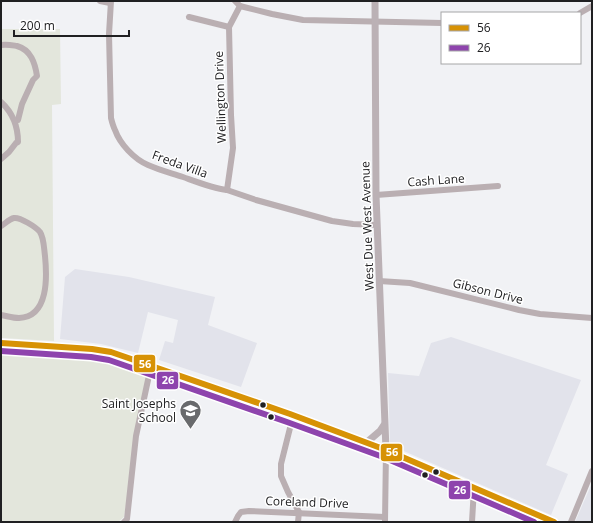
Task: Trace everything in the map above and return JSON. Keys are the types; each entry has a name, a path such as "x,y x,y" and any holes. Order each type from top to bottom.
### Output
{"main road":[{"name":"West Due West Avenue","path":"375,1 376,195 386,450"},
{"path":"1,343 92,349 111,352 386,450 554,522"},
{"path":"366,443 380,431 384,425"}],"street":[{"path":"100,1 111,2"},
{"path":"235,1 240,6 303,20 441,23"},
{"name":"Freda Villa","path":"111,2 109,34 112,118 114,130 126,148 133,154 146,164 256,200 332,221 377,225"},
{"name":"Wellington Drive","path":"227,190 233,148 229,27 240,6"},
{"path":"581,12 592,6"},
{"path":"188,17 229,27"},
{"path":"1,45 10,44 20,47 28,52 32,56 36,67 37,76 33,80 22,104 18,120"},
{"path":"1,102 5,105 11,115 18,131 18,142 10,152 1,159"},
{"name":"Cash Lane","path":"376,195 498,186"},
{"path":"1,226 12,218 19,218 33,225 41,233 46,270 46,287 37,310 28,316 14,318 1,315"},
{"name":"Gibson Drive","path":"379,281 410,283 540,314 592,318"},
{"path":"124,522 127,519 136,436 151,366"},
{"path":"293,416 281,464 281,476 299,512 298,522"},
{"path":"385,519 386,450"},
{"path":"571,522 592,471"},
{"path":"472,522 474,488"},
{"name":"Coreland Drive","path":"235,522 241,512 249,511 299,512 385,519"}],"shaded area":[{"path":"1,29 60,29 61,104 52,105 54,341 1,338"},
{"path":"75,269 129,277 215,297 208,325 257,343 241,387 159,360 165,341 173,343 178,320 148,312 138,353 101,344 60,339 65,277"},
{"path":"451,337 581,380 546,465 568,474 551,515 390,445 388,373 419,376 431,343"},
{"path":"1,348 90,353 149,369 124,517 118,522 1,522"},
{"path":"592,483 592,522 575,522"}],"transit line":[{"name":"56","path":"1,343 92,349 111,352 290,414 386,450 554,522"},
{"name":"26","path":"1,351 91,357 109,360 383,457 534,522"}],"place":[{"name":"Saint Josephs School","path":"191,430"}]}
